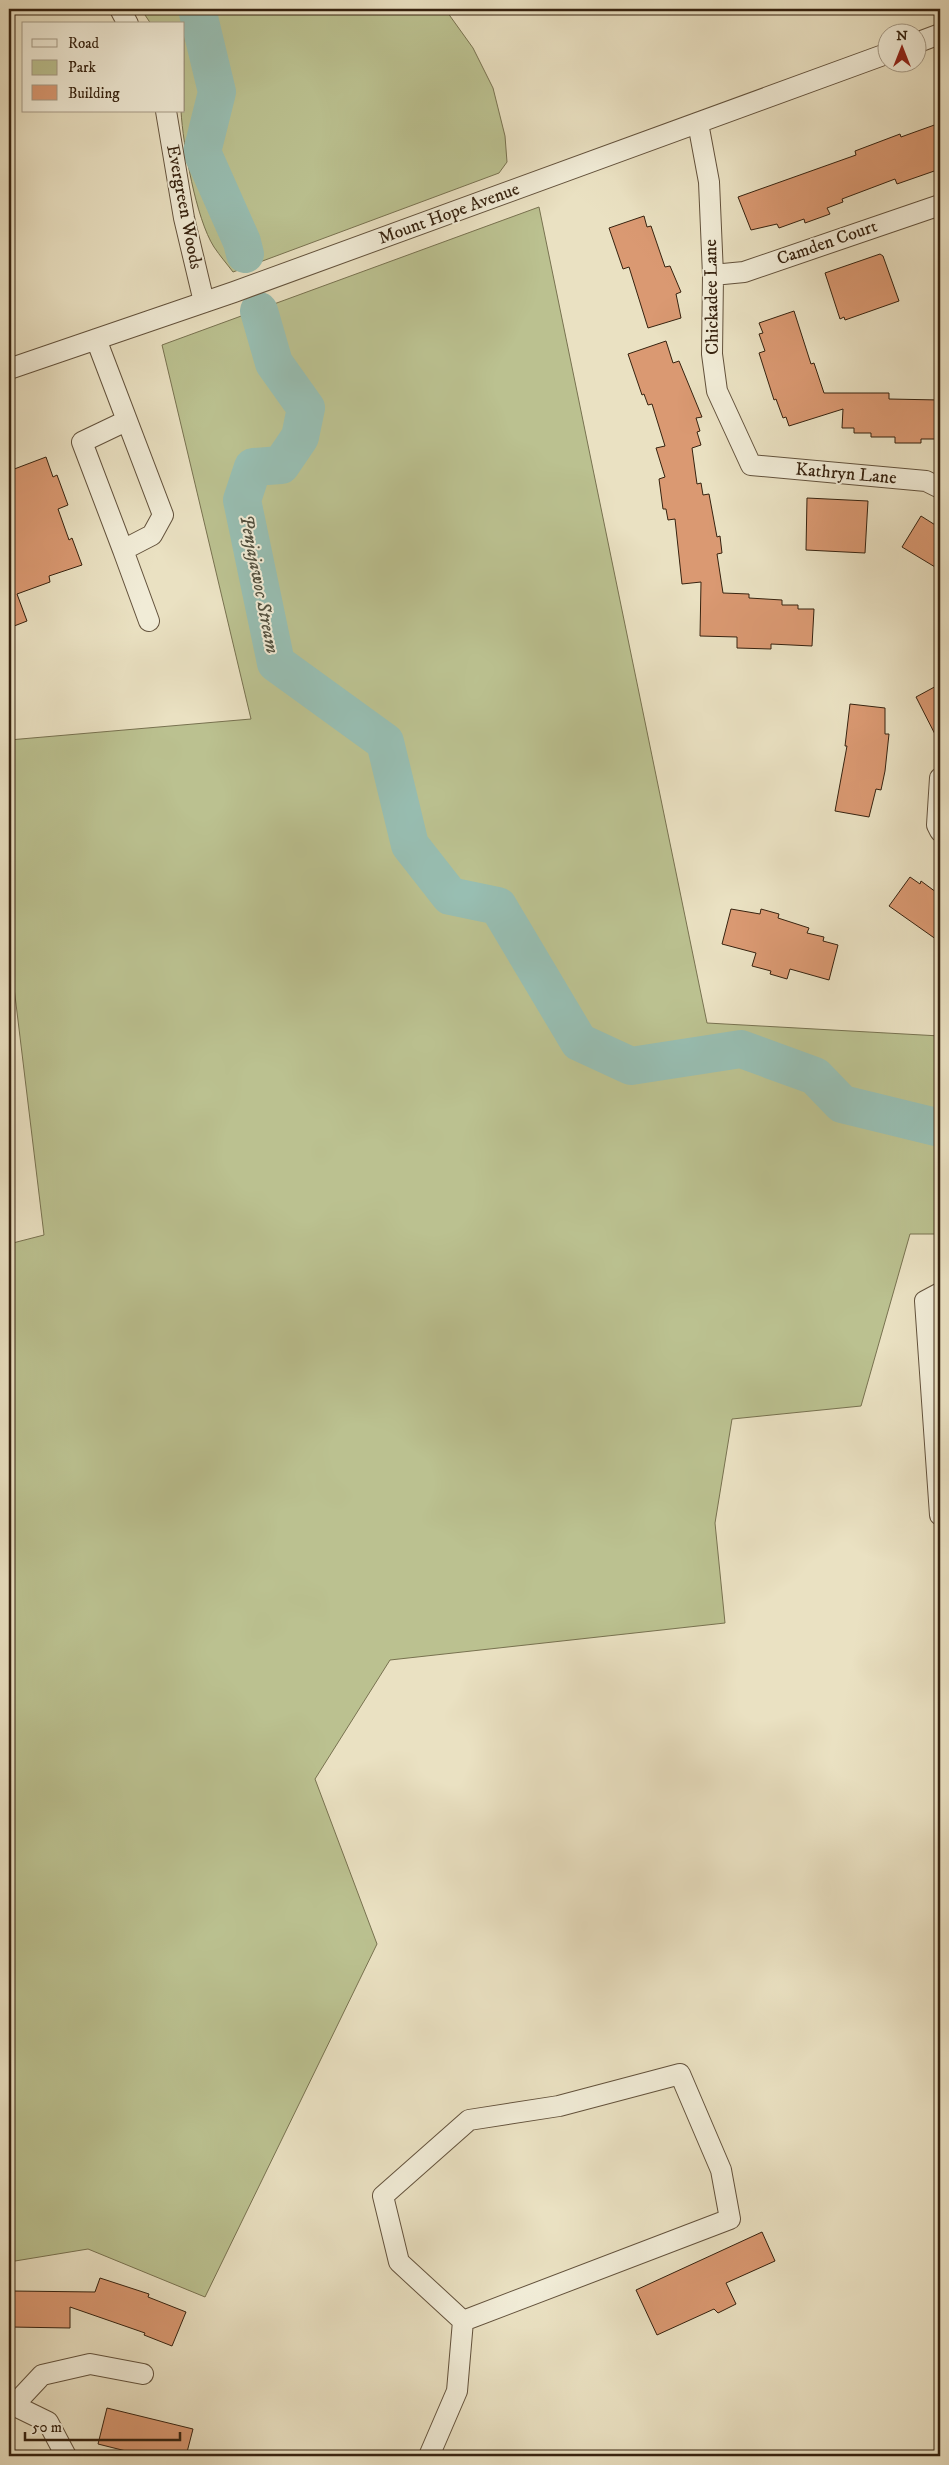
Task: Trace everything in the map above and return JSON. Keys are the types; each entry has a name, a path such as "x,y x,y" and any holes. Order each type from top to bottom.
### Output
{"street":[{"path":"120,9 127,22"},
{"path":"926,39 940,34"},
{"name":"Mount Hope Avenue","path":"9,369 204,302 876,58"},
{"name":"Evergreen Woods","path":"166,112 184,218 204,302"},
{"name":"Chickadee Lane","path":"698,123 709,182 713,275 712,354 717,391 751,465"},
{"name":"Camden Court","path":"713,275 744,272 940,205"},
{"path":"96,339 163,516 152,535 123,550"},
{"path":"126,421 82,442 149,621"},
{"name":"Kathryn Lane","path":"751,465 926,481 940,488"},
{"path":"940,778 937,825 940,831"},
{"path":"940,1293 925,1301 938,1445 940,1514"},
{"path":"680,2074 721,2170 730,2219 462,2321 399,2262 383,2196 469,2120 559,2106 680,2074"},
{"path":"429,2456 457,2391 462,2321"},
{"path":"66,2456 48,2422 11,2405 42,2375 90,2364 143,2374"}],"green space":[{"path":"141,9 445,9 473,48 493,88 505,136 507,162 499,173 233,272 207,235 196,201 184,143 181,112 185,112 185,22 150,22"},
{"path":"539,207 707,1023 940,1036 940,1234 910,1234 861,1406 732,1419 715,1523 725,1623 390,1660 315,1779 377,1944 205,2297 88,2249 9,2262 9,1244 44,1235 9,946 9,740 251,719 162,345"}],"building":[{"path":"940,123 940,169 897,184 895,179 842,199 843,202 827,208 830,214 805,223 804,219 779,228 777,224 751,230 738,197 856,155 855,151 900,134 901,137"},
{"path":"644,216 647,227 651,226 665,267 670,266 681,292 676,294 681,318 648,328 629,267 623,269 609,228"},
{"path":"880,254 883,256 899,301 845,320 844,317 840,319 825,273"},
{"path":"794,311 811,364 814,363 824,393 889,393 889,399 940,400 940,436 938,436 938,439 921,439 921,443 895,443 895,437 871,437 871,433 854,433 854,428 842,428 843,409 789,426 786,417 783,418 776,399 774,400 759,353 765,351 759,334 763,333 759,323"},
{"path":"666,341 673,363 679,361 702,417 696,418 700,431 697,432 701,445 692,448 697,484 701,483 703,495 709,494 717,537 720,536 722,553 717,554 723,593 749,594 749,598 782,600 782,605 798,605 798,609 814,609 812,646 771,644 771,649 737,648 737,637 700,636 701,582 682,584 675,519 668,520 666,509 663,509 659,479 665,477 656,448 665,446 652,404 648,405 644,394 642,395 628,354"},
{"path":"46,457 53,477 57,475 68,505 58,509 69,540 72,538 82,565 49,576 50,582 17,594 27,621 9,628 9,471"},
{"path":"807,498 868,501 865,553 806,550"},
{"path":"921,516 940,528 940,570 902,547"},
{"path":"940,684 940,744 916,697"},
{"path":"850,704 885,708 885,734 889,734 885,771 881,790 876,789 869,817 835,811 847,746 845,746"},
{"path":"910,877 920,884 921,881 940,895 940,942 889,906"},
{"path":"731,909 760,914 761,909 779,914 778,918 809,928 807,933 824,937 823,941 838,945 829,980 790,969 787,979 770,974 771,971 752,966 756,953 722,944"},
{"path":"762,2232 775,2261 726,2283 736,2304 718,2313 714,2309 657,2335 636,2290"},
{"path":"100,2278 149,2294 148,2297 186,2312 172,2346 144,2335 145,2333 70,2307 70,2328 11,2327 12,2291 95,2292"},
{"path":"107,2408 193,2429 186,2456 146,2456 98,2444"}],"waterway":[{"name":"Penjajawoc Stream","path":"197,9 217,92 202,152 242,242 245,254"},
{"name":"Penjajawoc Stream","path":"259,311 274,363 306,408 300,437 281,465 253,467 242,500 276,663 385,742 410,845 450,896 498,906 579,1042 631,1066 741,1049 815,1076 842,1104 940,1128"}]}
